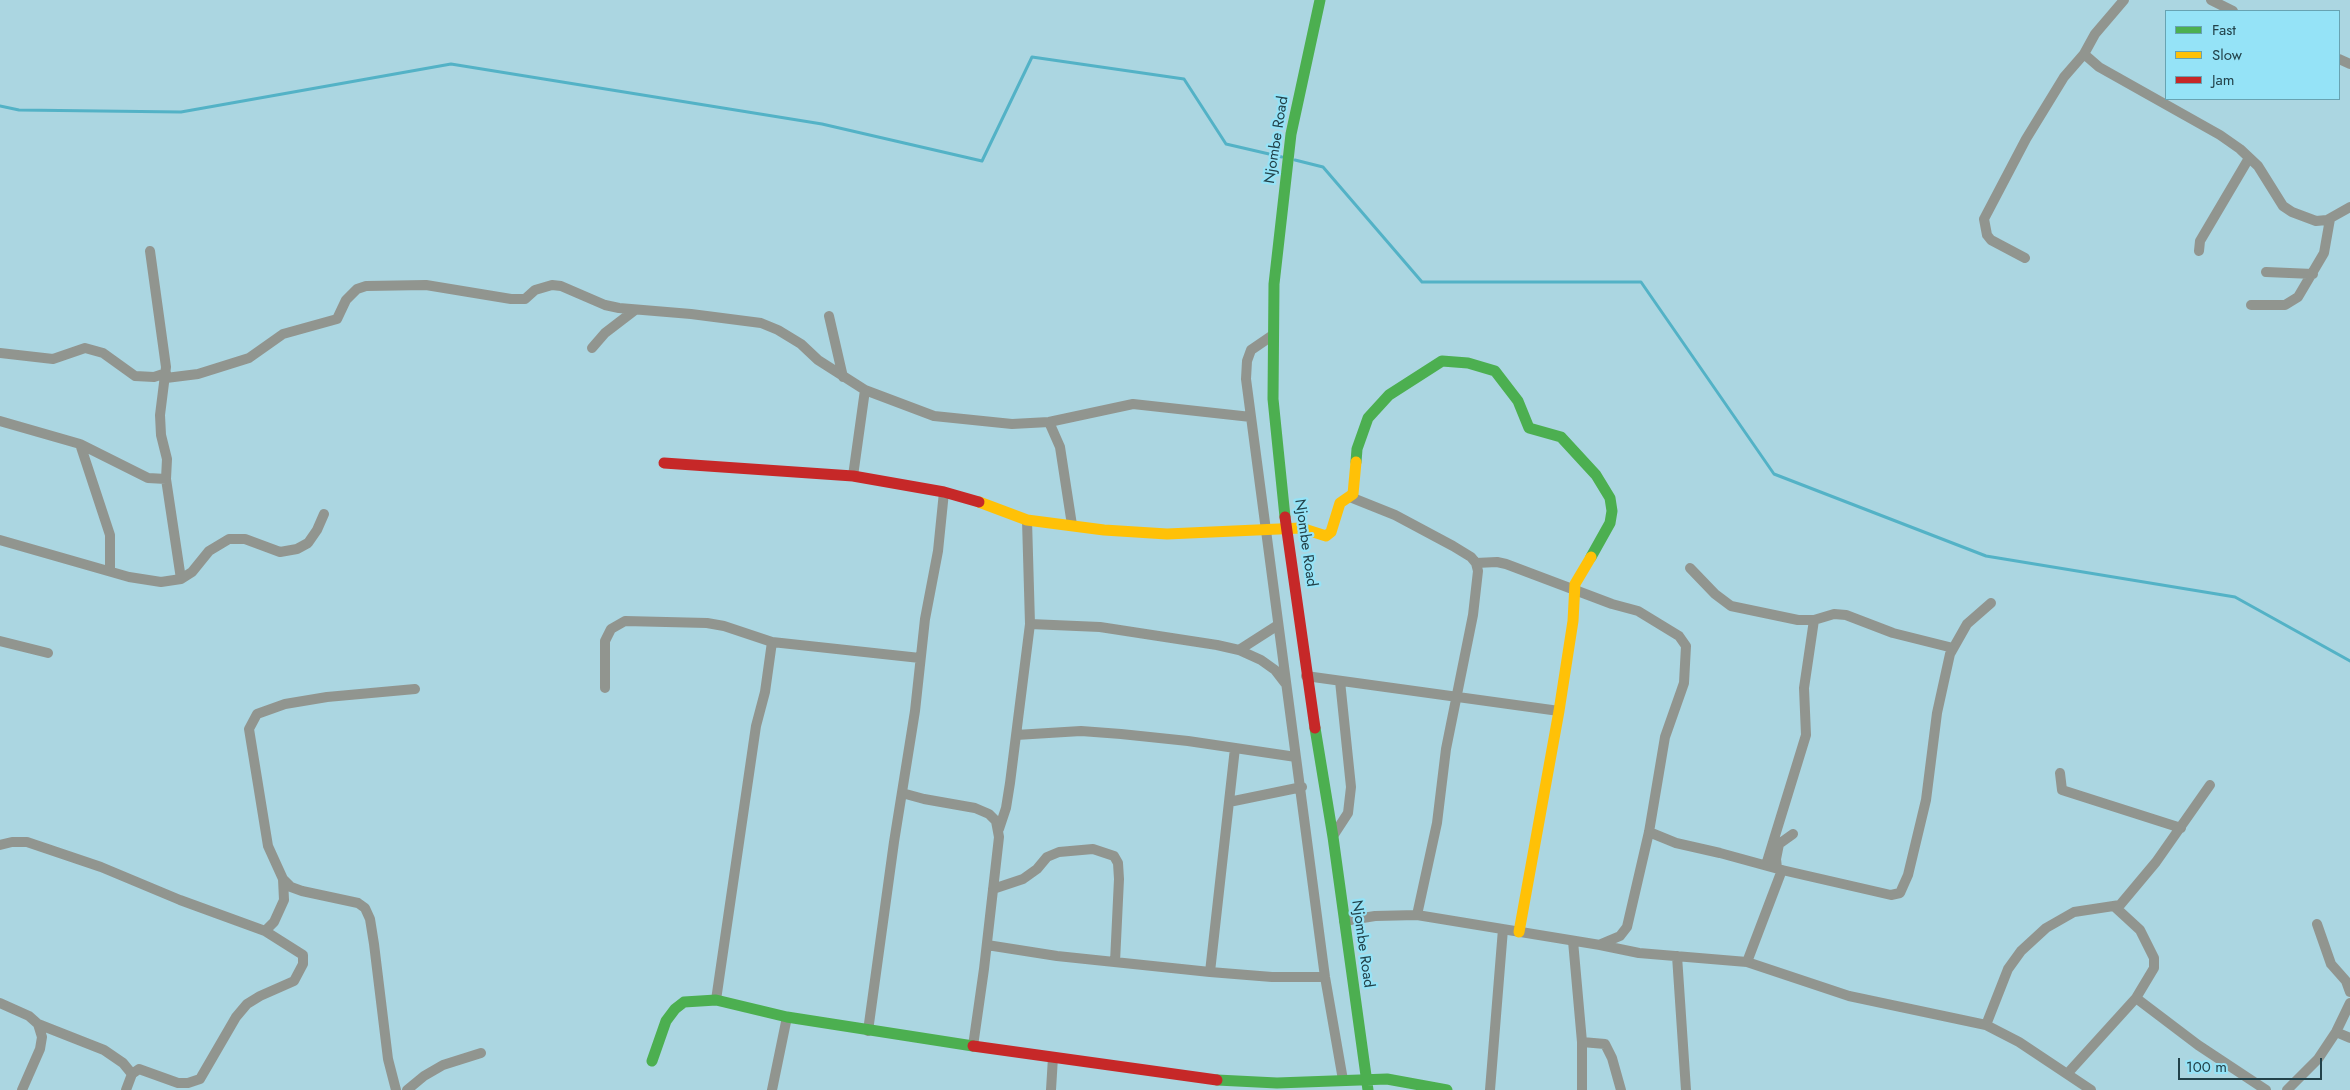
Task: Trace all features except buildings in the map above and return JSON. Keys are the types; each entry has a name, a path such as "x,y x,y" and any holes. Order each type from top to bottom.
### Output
{"main road":[{"name":"Njombe Road","path":"1320,0 1291,134 1284,190 1274,284 1273,399 1306,676 1333,837 1368,1090"},
{"path":"664,463 853,476 944,492 982,502 1027,520 1137,533 1288,530 1302,528 1326,536 1331,532 1340,504 1350,497 1355,487 1359,440 1366,428 1369,416 1389,395 1442,361 1459,361 1487,368 1501,376 1509,386 1518,401 1529,428 1553,434 1566,441 1596,475 1610,498 1610,522 1580,574 1575,590 1559,711 1519,932"},
{"path":"652,1061 666,1021 675,1009 684,1002 716,1000 787,1017 868,1031 1206,1079 1277,1083 1366,1078 1387,1079 1447,1090"}],"street":[{"path":"2024,258 1991,240 1987,236 1984,219 2047,104 2064,77 2084,54 2095,34 2124,0"},
{"path":"2211,0 2231,10"},
{"path":"2084,54 2099,67 2220,135 2249,158 2265,175 2284,206 2302,217 2316,221 2330,219 2350,208"},
{"path":"2199,251 2200,241 2249,158"},
{"path":"2251,305 2279,306 2292,302 2303,290 2324,253 2330,219"},
{"path":"150,251 166,375 160,415 161,435 167,459 166,479 181,579"},
{"path":"2266,272 2313,274"},
{"path":"0,353 53,360 85,348 103,353 135,376 154,377 198,374 249,358 284,334 337,319 346,300 357,289 366,286 426,285 511,299 525,299 536,290 544,287 561,286 605,305 635,310 691,314 761,323 796,341 818,360 866,390 934,416 1012,424 1049,422 1133,404 1251,417"},
{"path":"592,348 606,333 635,310"},
{"path":"828,316 843,377"},
{"path":"1274,335 1251,350 1247,361 1246,379 1268,530 1278,625 1302,788 1325,977 1343,1080"},
{"path":"853,476 866,390"},
{"path":"0,421 80,444 139,475 148,478 166,479"},
{"path":"1049,422 1060,447 1072,525"},
{"path":"80,444 110,535 110,570"},
{"path":"868,1031 915,712 920,658 938,551 944,492"},
{"path":"1350,497 1395,515 1465,553 1476,563 1478,571 1473,615 1446,749 1437,823 1417,915"},
{"path":"0,540 144,581 162,582 181,579 192,572 209,551 229,539 245,539 280,552 298,549 308,543 317,530 324,514"},
{"path":"973,1046 987,945 998,829 1006,808 1030,624 1027,520"},
{"path":"1476,563 1497,562 1506,564 1644,614 1679,636 1686,646 1684,683 1666,737 1649,832 1625,933 1600,945"},
{"path":"1690,568 1715,594 1731,606 1798,620 1814,620 1826,614 1846,615 1893,633 1953,648"},
{"path":"1649,832 1676,843 1779,869 1891,895 1900,893 1908,875 1926,800 1933,757 1937,713 1953,648 1966,624 1991,603"},
{"path":"1766,865 1806,734 1804,688 1814,620"},
{"path":"605,688 605,641 611,629 617,623 625,621 724,626 772,642 920,658"},
{"path":"1030,624 1100,627 1140,632 1239,650 1275,670 1286,685"},
{"path":"1239,650 1278,625"},
{"path":"0,641 48,653"},
{"path":"716,1000 756,726 765,692 772,642"},
{"path":"1306,676 1559,711"},
{"path":"1333,837 1348,813 1350,801 1350,774 1340,681"},
{"path":"265,931 274,922 284,900 283,880 268,846 263,822 249,729 252,721 257,714 285,704 327,697 415,689"},
{"path":"1016,735 1081,731 1146,736 1296,757"},
{"path":"1210,972 1235,748"},
{"path":"2060,774 2062,790 2182,828"},
{"path":"1986,1025 2008,969 2021,951 2046,928 2074,912 2090,908 2115,907 2128,897 2182,828 2210,785"},
{"path":"1228,802 1302,788"},
{"path":"902,793 918,798 975,808 992,817 998,829"},
{"path":"1747,962 1779,869 1776,859 1779,844 1793,834"},
{"path":"0,846 12,842 26,842 42,846 265,931 303,956 303,964 294,981 260,996 248,1004 236,1017 200,1079 195,1082 178,1083 139,1069 132,1074 126,1090"},
{"path":"993,889 1023,879 1047,857 1059,852 1092,849 1114,856 1118,863 1119,879 1114,962"},
{"path":"283,880 292,887 302,891 358,903 365,908 370,919 388,1059 396,1090"},
{"path":"2067,1074 2136,998 2154,968 2154,958 2140,930 2115,907"},
{"path":"1344,921 1375,916 1417,915 1639,953 1747,962 1849,996 1986,1025 2019,1042 2090,1090"},
{"path":"2317,924 2331,964 2346,981 2350,992"},
{"path":"1490,1090 1503,929"},
{"path":"1573,941 1582,1042 1582,1090"},
{"path":"987,945 1057,956 1210,972 1272,977 1325,977"},
{"path":"1677,956 1686,1090"},
{"path":"2136,998 2198,1045 2266,1090"},
{"path":"0,1003 29,1016 38,1024 104,1050 123,1063 132,1074"},
{"path":"2287,1090 2318,1059 2336,1032 2350,1003"},
{"path":"772,1090 787,1017"},
{"path":"22,1090 40,1049 42,1037 38,1024"},
{"path":"2336,1032 2350,1038"},
{"path":"1582,1042 1605,1044 1612,1058 1621,1090"},
{"path":"407,1090 424,1076 443,1065 481,1053"},
{"path":"1051,1090 1053,1056"}],"waterway":[{"path":"0,106 19,110 181,112 451,64 822,124 982,161 1032,57 1184,79 1226,144 1282,157"},
{"path":"1295,160 1323,167 1422,282 1641,282 1774,474 1986,556 2235,597 2350,661"}],"traffic: fast":[{"path":"1285,517 1273,399 1274,284 1291,134 1320,0"},
{"path":"1356,462 1357,449 1368,418 1389,395 1442,361 1468,363 1495,371 1518,401 1529,428 1561,437 1596,475 1610,498 1612,511 1610,523 1591,557"},
{"path":"1315,728 1333,837 1368,1090"},
{"path":"652,1061 666,1021 675,1009 684,1002 716,1000 787,1017 973,1046"},
{"path":"1217,1080 1277,1083 1387,1079 1447,1090"}],"traffic: slow":[{"path":"979,502 1027,520 1104,530 1167,534 1301,528 1326,536 1331,532 1340,503 1353,494 1356,462"},
{"path":"1519,932 1559,711 1573,621 1575,584 1591,557"}],"traffic: jam":[{"path":"664,463 853,476 944,492 979,502"},
{"path":"1285,517 1315,728"},
{"path":"973,1046 1217,1080"}]}
